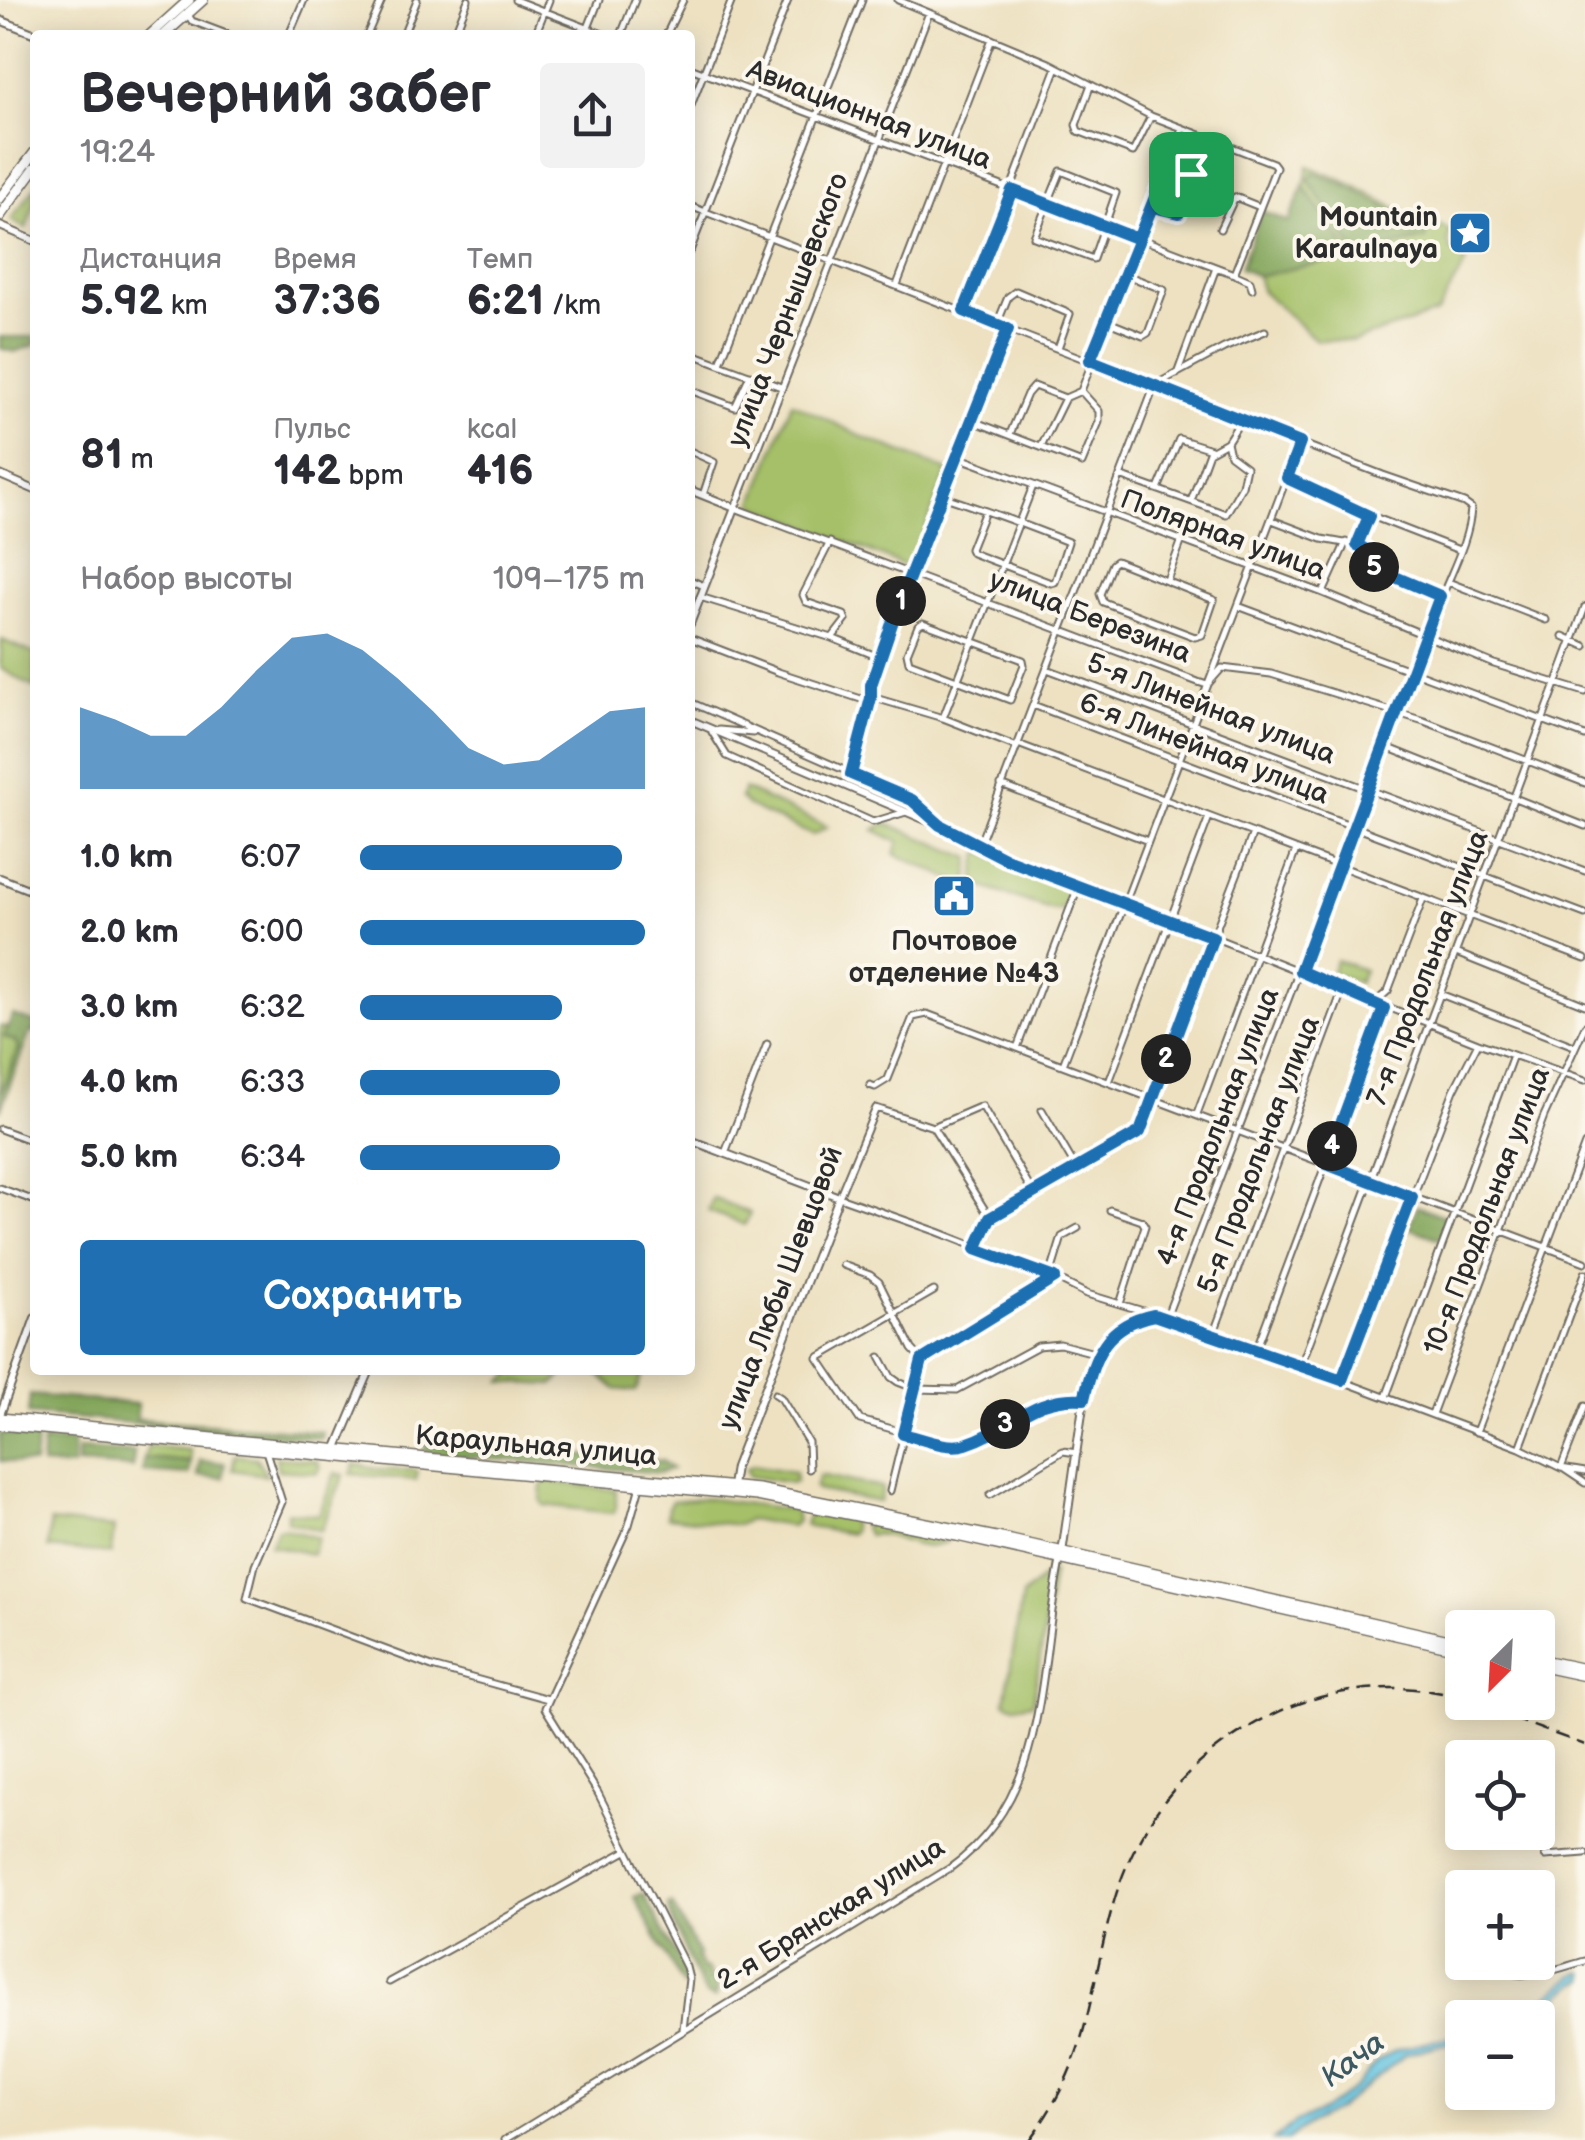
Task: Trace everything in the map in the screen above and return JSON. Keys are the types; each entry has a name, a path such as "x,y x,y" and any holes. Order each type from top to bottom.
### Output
{"main road":[{"path":"156,30 189,0"},
{"path":"169,30 203,0"},
{"path":"0,198 30,159"},
{"path":"0,216 30,175"},
{"name":"Караульная улица","path":"0,1419 266,1451 732,1486 820,1500 1061,1557"},
{"name":"Караульная улица","path":"0,1419 742,1494 1061,1557"},
{"path":"1061,1557 1445,1643"},
{"path":"1555,1667 1585,1673"}],"street":[{"path":"291,30 304,0"},
{"path":"369,30 382,0"},
{"path":"405,30 417,0"},
{"path":"456,30 468,0"},
{"path":"514,0 593,30"},
{"path":"538,30 550,0"},
{"path":"588,28 599,0"},
{"path":"624,30 635,0"},
{"path":"668,30 683,0"},
{"path":"695,96 732,0"},
{"path":"695,238 788,0"},
{"path":"720,363 862,0"},
{"path":"898,0 1057,67 1090,88 1151,116 1273,163 1276,167 1234,274"},
{"name":"улица Чернышевского","path":"695,610 929,12"},
{"path":"187,14 192,21 216,30"},
{"path":"0,20 30,32"},
{"path":"897,285 992,39"},
{"path":"964,311 1057,67"},
{"name":"Авиационная улица","path":"695,70 1234,274 1250,281 1252,289"},
{"path":"1090,88 1076,125 1078,131 1133,152 1151,116"},
{"path":"1081,391 1182,129"},
{"path":"1152,207 1180,212 1193,175 1168,165"},
{"path":"1061,171 1113,190 1116,195 1106,226 1091,259 1036,238 1034,232 1061,171"},
{"path":"1220,228 1235,197 1260,207"},
{"path":"695,208 1300,443 1063,1065"},
{"path":"0,226 30,239"},
{"path":"1177,374 1216,268"},
{"path":"1106,322 1144,336 1148,333 1164,290 1124,274"},
{"path":"997,324 1008,297 1016,292 1070,314 1058,348"},
{"path":"851,774 880,658 1008,329"},
{"path":"980,843 1155,385 1224,348 1265,332"},
{"path":"695,355 781,388"},
{"path":"695,392 735,407 750,375"},
{"path":"1010,434 1034,386 1065,398"},
{"path":"1041,447 1065,398 1081,391"},
{"path":"973,421 1079,463 1100,418 1098,408 1081,391"},
{"path":"1158,489 1178,439 1211,449 1227,442 1241,420"},
{"path":"1120,476 1222,514 1231,510 1246,467 1230,455 1227,442"},
{"name":"4-я Продольная улица","path":"1166,1318 1471,514 1471,508 1464,503 1300,443"},
{"path":"1191,502 1211,449"},
{"path":"695,453 714,462 703,495"},
{"name":"Полярная улица","path":"958,457 1323,593 1494,664 1585,692"},
{"path":"0,475 30,488"},
{"path":"1287,478 1369,516 1458,550"},
{"path":"943,718 1033,486"},
{"name":"улица Березина","path":"695,492 1208,685 1222,668 1247,668 1397,713 1585,783"},
{"path":"942,496 984,510 1017,522 1068,542 1056,580 1050,583 972,554 970,549 984,510"},
{"path":"1357,545 1369,516"},
{"path":"1271,520 1322,539 1357,545 1367,550 1378,571 1440,596"},
{"path":"1167,580 1182,540"},
{"path":"830,542 803,595 806,602 844,616 846,620 832,638"},
{"path":"1323,593 1346,542"},
{"path":"1116,560 1167,580 1214,600 1200,636 1100,599 1116,560"},
{"path":"695,582 704,586"},
{"path":"1448,582 1546,620"},
{"path":"700,597 832,638 880,658"},
{"path":"1238,606 1585,736"},
{"name":"7-я Продольная улица","path":"1300,1366 1585,607"},
{"path":"923,623 972,642 1023,660 1012,699 907,659 918,626 923,623"},
{"path":"1563,636 1585,646"},
{"path":"695,640 864,700 871,698 943,718 1585,959"},
{"name":"5-я Линейная улица","path":"1047,668 1585,872"},
{"path":"695,704 912,800 940,825"},
{"name":"6-я Линейная улица","path":"1033,704 1585,914"},
{"path":"695,722 940,825 1006,859 1513,1056 1585,1080"},
{"path":"711,729 759,734"},
{"path":"711,729 727,756 873,822 906,812"},
{"path":"1384,746 1585,826"},
{"path":"1001,785 1148,841"},
{"path":"1109,1082 1209,817"},
{"path":"976,1249 990,1218 1140,1132 1253,833"},
{"path":"1196,1114 1296,849"},
{"path":"0,878 30,890"},
{"path":"1017,1048 1079,886"},
{"path":"1256,1350 1384,1008 1378,1000 1388,991 1423,899"},
{"path":"1456,954 1585,1005"},
{"name":"5-я Продольная улица","path":"1213,1335 1343,989"},
{"path":"1440,994 1574,1046"},
{"path":"872,1086 888,1079 913,1016 928,1014 1585,1262"},
{"name":"10-я Продольная улица","path":"1432,1414 1500,1230 1562,1073 1585,1026"},
{"path":"1342,1380 1454,1090 1478,1042"},
{"path":"724,1153 767,1044"},
{"path":"1386,1397 1513,1056"},
{"path":"990,1218 934,1127 982,1106 1033,1193"},
{"name":"улица Любы Шевцовой","path":"732,1486 735,1467 876,1108 934,1127"},
{"path":"1042,1110 1076,1168"},
{"path":"0,1129 30,1140"},
{"path":"695,1142 1052,1277 1087,1294 1166,1318 1432,1414 1520,1448 1585,1483"},
{"path":"1476,1432 1585,1144"},
{"path":"0,1188 30,1199"},
{"path":"1110,1210 1142,1221 1144,1226 1120,1304"},
{"path":"890,1491 922,1360 1052,1277 1062,1237 1078,1228"},
{"path":"843,1265 878,1282 912,1350 922,1360"},
{"path":"1520,1448 1585,1273"},
{"path":"934,1291 818,1358 855,1416 903,1434 964,1446 1054,1399 1084,1399"},
{"path":"1061,1557 1084,1399 1098,1354 1126,1323 1154,1315"},
{"path":"0,1419 30,1332"},
{"path":"880,1357 890,1377 916,1389 957,1390 1038,1346 1060,1344 1098,1354"},
{"path":"335,1454 368,1375"},
{"path":"775,1394 782,1398 808,1442 809,1469"},
{"path":"1561,1468 1585,1406"},
{"path":"266,1451 282,1502 255,1565 247,1598 432,1667 548,1699"},
{"path":"990,1495 1063,1451 1077,1453"},
{"path":"1561,1468 1585,1472"},
{"path":"640,1486 629,1525 548,1699 546,1713 598,1793 686,1967 689,1979 683,2029"},
{"name":"2-я Брянская улица","path":"505,2140 950,1868 994,1829 1026,1766 1061,1557"},
{"path":"389,1982 626,1851"},
{"path":"1545,1856 1585,1853"},
{"path":"1555,1969 1585,1961"}],"green space":[{"path":"1308,166 1351,184 1436,230 1439,225 1450,231 1449,246 1466,262 1437,313 1354,341 1316,340 1261,290 1257,276 1240,268 1262,211 1288,222 1304,187"},
{"path":"1314,173 1349,187 1427,230 1425,239 1358,255 1308,180"},
{"path":"1304,187 1352,256 1258,276 1240,268 1262,211 1288,222"},
{"path":"30,194 26,229 11,220"},
{"path":"0,337 30,337 30,347 14,352 0,348"},
{"path":"792,402 863,437 948,471 910,568 753,504"},
{"path":"2,640 30,652 30,685 0,668"},
{"path":"744,789 828,827 812,835 748,806 740,797"},
{"path":"886,823 971,858 967,886 895,854 899,842 874,830"},
{"path":"984,852 1009,866 1070,888 1062,909 1053,910 974,884 979,854"},
{"path":"1336,960 1364,970 1359,983 1331,973"},
{"path":"13,1015 30,1021 30,1032 0,1111 0,1095 18,1048 15,1041 4,1037"},
{"path":"0,1026 8,1028 5,1037 15,1041 18,1048 0,1095"},
{"path":"713,1198 750,1213 745,1225 708,1211"},
{"path":"1417,1206 1444,1216 1446,1225 1440,1239 1409,1228"},
{"path":"510,1375 563,1375 553,1385 502,1382"},
{"path":"599,1375 642,1375 636,1391 616,1389"},
{"path":"30,1395 137,1404 137,1419 322,1432 321,1439 28,1414"},
{"path":"0,1433 37,1437 34,1464 0,1461"},
{"path":"43,1441 73,1442 73,1467 41,1465"},
{"path":"425,1444 662,1461 672,1469 660,1473 425,1453"},
{"path":"148,1446 190,1450 191,1462 144,1458"},
{"path":"78,1449 134,1452 133,1468 77,1464"},
{"path":"235,1455 256,1458 267,1475 232,1470"},
{"path":"276,1457 317,1461 320,1468 317,1473 278,1470"},
{"path":"144,1458 191,1462 189,1475 143,1472"},
{"path":"200,1461 225,1463 223,1478 198,1476"},
{"path":"355,1464 381,1470 413,1470 417,1472 416,1480 351,1474"},
{"path":"752,1465 795,1472 796,1481 749,1476 746,1470"},
{"path":"335,1473 344,1475 321,1531 287,1521 287,1512 319,1515"},
{"path":"820,1475 883,1488 880,1502 817,1490"},
{"path":"546,1481 616,1490 616,1508 612,1513 544,1505 542,1486"},
{"path":"704,1498 795,1510 797,1521 792,1526 748,1520 738,1525 667,1517 672,1501"},
{"path":"810,1511 851,1518 853,1531 851,1534 809,1527 805,1524"},
{"path":"50,1522 114,1528 111,1554 48,1548"},
{"path":"867,1523 946,1542 926,1546 868,1535 863,1527"},
{"path":"277,1529 318,1538 312,1554 270,1545"},
{"path":"1053,1573 1033,1703 1015,1706 1005,1702 1022,1596"},
{"path":"643,1893 684,1970 683,1986 634,1897"},
{"path":"672,1904 703,1969 707,1969 718,1989 715,1998 707,1996 692,1967 669,1911 668,1905"}],"water":[{"path":"1585,1972 1585,1980 1555,2000 1543,2000 1574,1975"},
{"name":"Кача","path":"1445,2038 1445,2044 1406,2054 1338,2109 1287,2140 1273,2140 1357,2086 1376,2062 1396,2050"}],"railway":[{"path":"1029,2140 1066,2080 1077,2051 1126,1868 1156,1812 1175,1788 1221,1745 1298,1704 1368,1689 1445,1694"},
{"path":"1517,1720 1585,1745"}],"place":[{"name":"Mountain Karaulnaya","path":"1470,233"},
{"name":"Почтовое отделение №43","path":"954,896"}],"route":[{"path":"1168,165 1191,174 1193,178 1179,213 1152,207 1090,360 1300,443 1287,478 1369,516 1357,545 1367,550 1374,568 1440,596 1300,971 1384,1008 1326,1164 1412,1197 1342,1380 1154,1315 1126,1323 1107,1340 1096,1359 1084,1399 1054,1399 964,1446 945,1444 903,1434 922,1360 1055,1278 976,1249 990,1218 1140,1132 1213,937 1006,859 940,825 912,800 851,774 871,685 898,606 1008,329 964,311 1012,190 1138,239 1168,165"}]}
